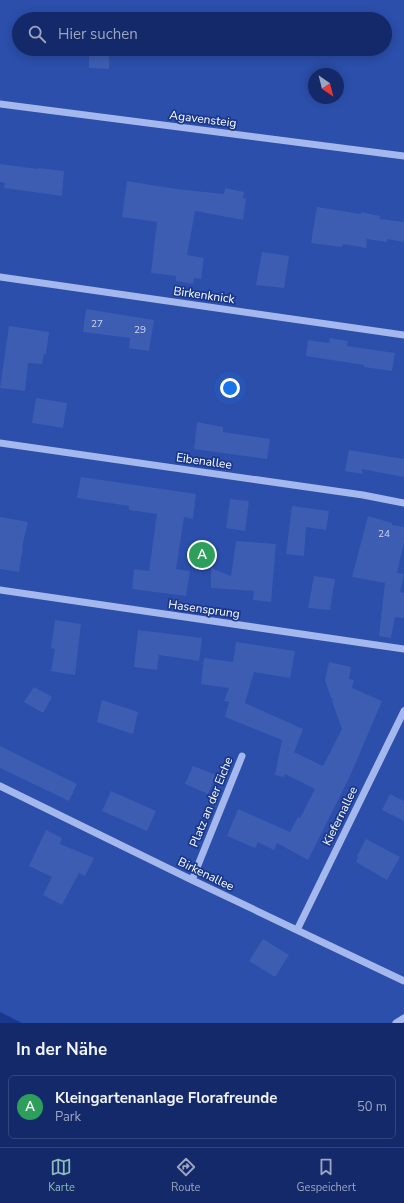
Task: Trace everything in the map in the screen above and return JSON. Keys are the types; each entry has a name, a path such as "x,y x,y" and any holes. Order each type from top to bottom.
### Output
{"lane":[{"name":"Agavensteig","path":"0,104 404,156"},
{"name":"Birkenknick","path":"0,277 404,335"},
{"name":"Eibenallee","path":"0,443 363,495 404,503"},
{"name":"Hasensprung","path":"0,590 404,649"},
{"name":"Kiefernallee","path":"296,930 404,711"},
{"name":"Platz an der Eiche","path":"192,880 242,756"},
{"name":"Birkenallee","path":"0,786 404,981"},
{"path":"396,1023 404,1018"}],"shaded area":[{"path":"0,0 404,0 404,1023 22,1023 0,1012"}],"building":[{"path":"89,56 109,56 109,69 89,68"},
{"path":"0,164 64,171 62,196 4,188 5,183 0,182"},
{"path":"127,181 176,189 224,194 225,188 244,192 243,198 246,199 243,220 195,211 187,255 204,258 201,279 194,278 193,284 176,281 176,276 151,273 157,222 122,217"},
{"path":"317,207 361,214 361,212 380,216 380,219 404,222 404,242 387,239 387,242 367,239 366,248 343,244 342,247 311,243"},
{"path":"262,252 289,256 284,288 256,285"},
{"path":"86,309 154,320 149,351 129,348 130,338 83,332"},
{"path":"9,326 49,332 46,354 44,354 42,364 28,363 25,391 0,388"},
{"path":"330,338 348,341 347,346 395,353 392,371 306,356 308,340 329,343"},
{"path":"36,398 67,403 63,428 32,423"},
{"path":"197,422 223,427 223,432 270,439 267,459 194,449"},
{"path":"349,450 404,459 404,477 362,469 362,474 345,471"},
{"path":"81,477 196,494 193,519 184,517 176,569 190,571 186,596 132,589 134,569 149,571 157,514 129,510 129,506 77,498"},
{"path":"230,499 249,501 245,531 226,528"},
{"path":"292,506 329,511 326,530 306,527 304,556 286,554"},
{"path":"368,516 392,523 392,525 404,527 404,542 397,573 404,574 400,592 404,593 404,618 395,617 391,638 379,636 385,583 352,577"},
{"path":"0,517 28,522 22,547 19,572 0,569"},
{"path":"236,541 276,544 271,602 253,600 254,591 211,588 211,568 231,576"},
{"path":"314,576 335,579 330,610 308,608"},
{"path":"55,620 81,624 75,675 51,671 55,649 51,648"},
{"path":"138,630 202,638 199,661 159,655 157,670 134,667"},
{"path":"236,642 295,651 290,678 254,672 245,703 303,729 294,752 323,766 342,729 332,701 333,698 331,698 325,680 329,662 351,667 349,679 354,680 352,688 382,701 351,774 308,860 277,843 274,850 258,842 255,848 227,836 238,809 290,832 298,817 300,818 315,789 285,774 284,777 275,775 282,740 225,717 229,702 224,701 229,688 201,684 204,658 233,662"},
{"path":"34,687 52,697 43,713 24,702"},
{"path":"102,700 138,712 133,734 97,722"},
{"path":"0,746 77,784 69,801 0,768"},
{"path":"193,766 216,775 208,794 185,784"},
{"path":"111,791 156,811 147,831 102,811"},
{"path":"390,794 404,801 404,821 382,810"},
{"path":"46,830 62,838 60,844 94,858 85,876 79,873 62,905 43,895 52,877 29,866"},
{"path":"366,839 400,857 387,880 356,862 357,856"},
{"path":"263,939 289,955 275,977 249,961"}],"place":[{"name":"Kleingartenanlage Florafreunde","path":"202,555"}]}
